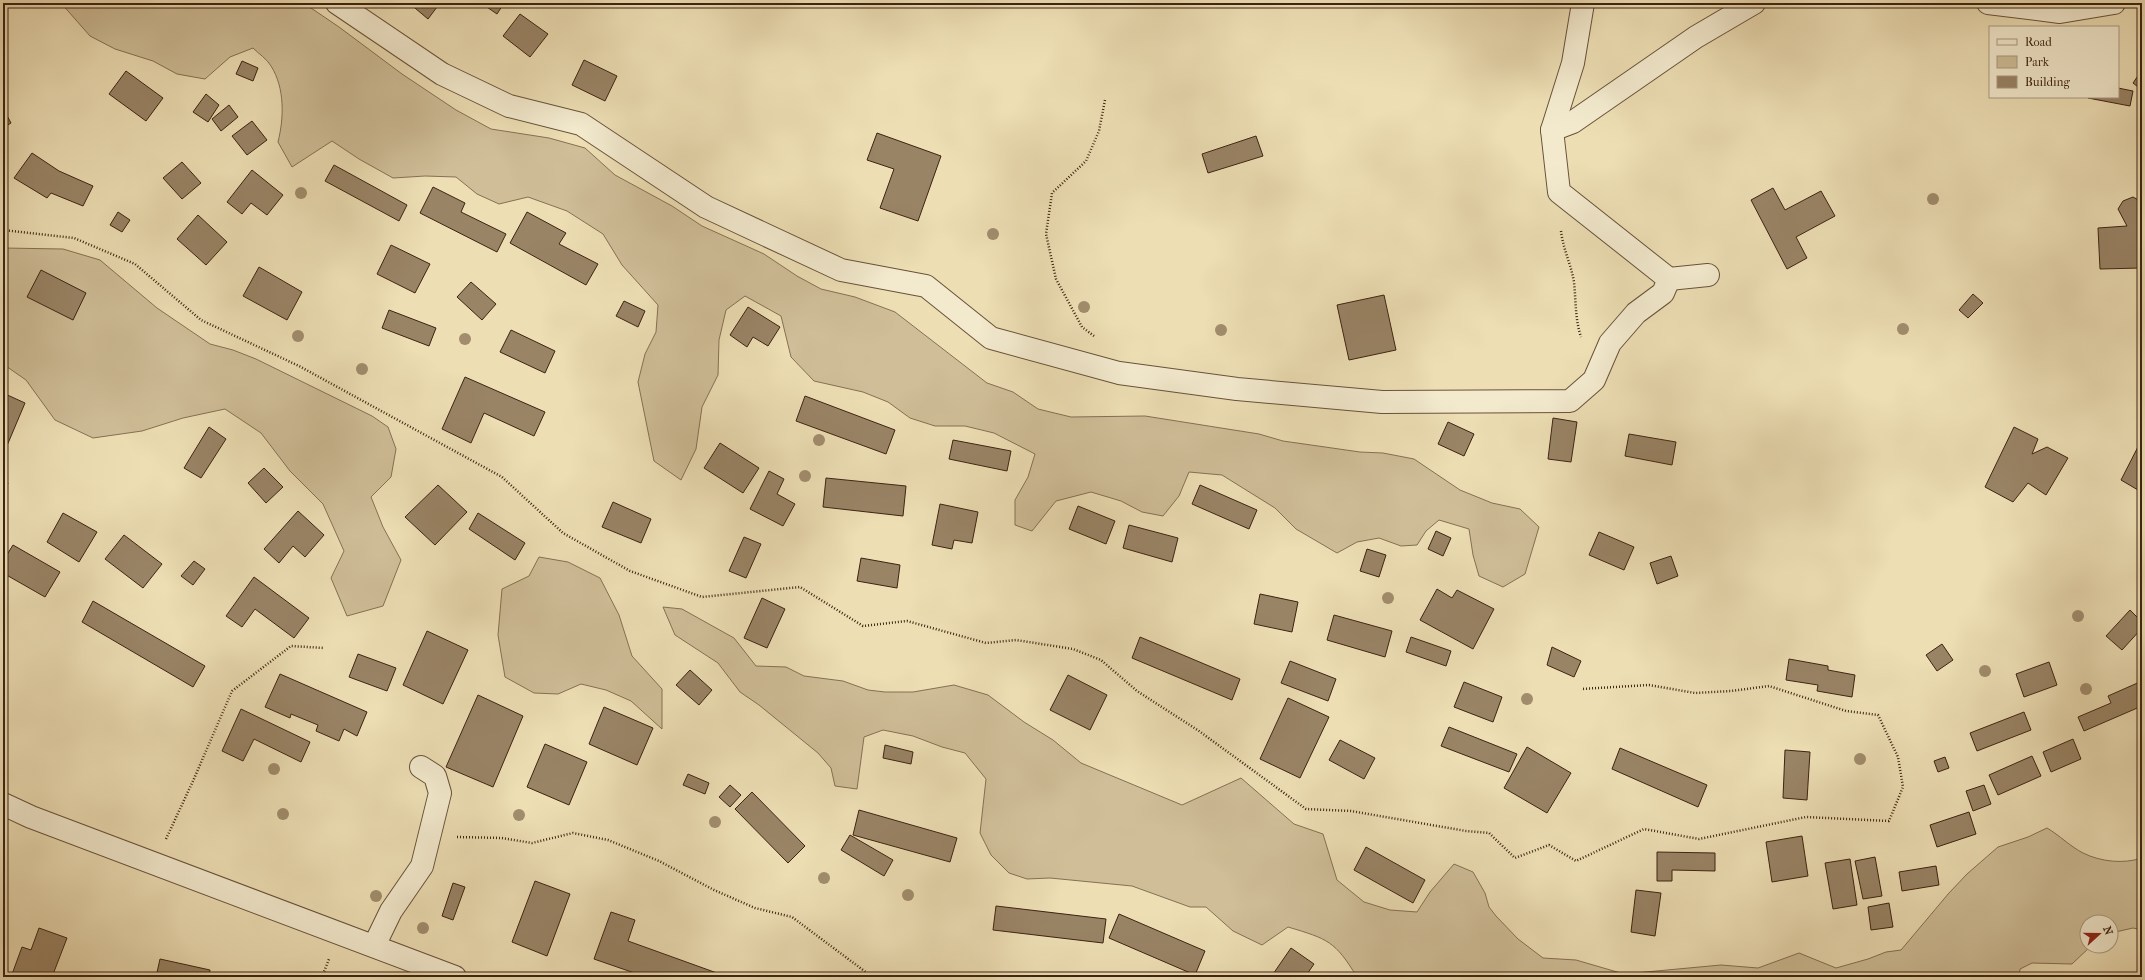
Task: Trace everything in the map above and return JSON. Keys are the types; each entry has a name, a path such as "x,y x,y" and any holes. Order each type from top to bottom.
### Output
{"street":[{"path":"337,3 442,74 509,106 581,124 706,208 841,270 926,286 991,338 1119,373 1237,390 1382,402 1570,401 1594,380 1610,343 1636,313 1663,293 1669,279"},
{"path":"1583,3 1572,64 1552,130 1559,192 1669,279 1708,275"},
{"path":"1552,130 1573,122 1696,37 1754,3"},
{"path":"1988,3 2060,12 2114,3"},
{"path":"374,946 391,911 422,866 430,836 440,793 435,776 421,767"},
{"path":"3,804 455,977"}],"path":[{"path":"1101,340 1082,326 1056,279 1046,234 1052,193 1086,161 1099,131 1105,100"},
{"path":"1559,192 1562,246 1574,280 1577,323 1594,380"},
{"path":"3,230 74,238 135,264 202,320 298,366 502,478 563,533 630,571 702,597 800,587 863,626 907,622 986,643 1016,640 1073,649 1101,660 1137,691 1199,731 1306,809 1351,811 1466,831 1489,833 1515,858 1549,845 1576,861 1644,829 1699,839 1806,817 1889,821 1903,787 1898,757 1878,715 1846,711 1769,686 1731,692 1695,693 1649,685 1581,689"},
{"path":"154,863 193,781 232,691 291,646 324,648"},
{"path":"430,836 502,838 532,843 573,833 608,840 659,861 714,890 755,908 792,917 871,976 914,977"}],"green space":[{"path":"61,3 299,3 311,8 339,27 402,74 456,110 491,129 549,138 585,148 615,175 672,206 702,226 764,254 797,276 821,289 855,297 895,312 987,383 1013,392 1038,409 1071,417 1145,416 1259,434 1283,441 1360,452 1383,453 1414,459 1460,490 1492,503 1520,509 1539,527 1525,574 1503,587 1479,576 1473,555 1469,529 1439,520 1426,531 1417,545 1401,546 1379,538 1357,542 1337,553 1296,529 1275,508 1222,475 1189,472 1179,496 1163,516 1142,512 1121,501 1091,492 1056,501 1032,531 1015,525 1015,500 1028,477 1035,454 994,433 965,426 935,426 910,418 888,402 863,392 814,381 791,357 781,316 745,296 726,310 719,340 718,375 702,407 696,449 681,480 654,461 638,382 645,354 656,332 658,305 622,265 603,234 567,211 528,197 499,204 477,194 456,177 425,176 393,178 359,159 332,141 292,167 278,142 282,113 279,84 269,63 253,48 230,57 205,79 177,74 153,61 115,49 90,36"},
{"path":"3,248 63,249 100,260 157,308 210,344 233,350 256,359 372,416 388,427 396,449 391,477 371,497 383,527 401,560 383,606 347,616 331,578 344,551 323,504 290,471 261,433 225,409 183,418 142,431 93,438 55,420 26,380 3,364"},
{"path":"539,557 568,562 600,578 619,615 632,656 662,689 662,729 631,701 606,690 581,684 558,694 534,693 505,677 498,635 502,589 529,576"},
{"path":"663,607 682,609 734,638 756,666 786,667 804,676 843,681 868,690 885,692 913,692 954,685 988,695 1024,722 1053,740 1081,763 1182,805 1241,778 1294,824 1323,834 1337,880 1364,902 1390,910 1417,912 1430,892 1454,864 1473,872 1485,893 1489,907 1496,916 1518,939 1543,958 1576,960 1624,974 1721,965 1758,968 1799,953 1836,968 1886,952 1901,950 1949,893 1967,874 1998,847 2028,837 2047,828 2078,850 2090,856 2112,861 2128,861 2142,858 2142,930 2133,928 2119,931 2119,914 2079,914 2079,954 2083,954 2072,964 2032,963 2020,969 2019,977 1357,977 1343,956 1329,943 1313,935 1288,927 1262,945 1233,931 1206,907 1190,907 1132,886 1050,878 1027,879 1009,873 991,855 980,833 986,779 965,753 942,747 913,736 883,730 864,737 857,789 835,786 831,768 818,753 759,705 740,692 718,663 675,635"}],"building":[{"path":"409,3 440,3 428,19"},
{"path":"481,3 504,3 497,14"},
{"path":"520,14 548,34 530,57 503,36"},
{"path":"584,60 617,76 605,101 572,85"},
{"path":"242,61 258,68 253,81 236,74"},
{"path":"2142,70 2142,90 2133,83"},
{"path":"126,71 163,98 146,121 109,94"},
{"path":"2119,88 2133,91 2130,106 2088,98 2119,98"},
{"path":"206,94 219,105 208,122 193,112"},
{"path":"229,105 238,117 221,131 212,119"},
{"path":"3,108 11,123 3,128"},
{"path":"252,121 267,140 247,155 232,136"},
{"path":"877,133 941,156 918,221 880,208 894,169 867,160"},
{"path":"1256,136 1263,156 1208,173 1202,154"},
{"path":"32,153 59,171 93,186 83,206 51,193 47,198 14,178"},
{"path":"182,162 201,183 182,199 163,178"},
{"path":"334,165 407,205 399,221 325,181"},
{"path":"252,170 283,195 267,215 251,203 242,214 227,202"},
{"path":"433,187 465,203 461,212 506,234 497,252 420,213"},
{"path":"1773,188 1785,210 1821,191 1835,216 1796,237 1807,258 1787,269 1751,200"},
{"path":"2133,197 2142,202 2141,268 2100,269 2098,228 2127,226 2118,209 2123,201"},
{"path":"118,212 130,220 122,232 110,225"},
{"path":"527,212 566,233 559,244 598,264 586,285 510,243"},
{"path":"198,215 227,242 206,265 177,239"},
{"path":"391,245 430,264 415,293 377,274"},
{"path":"259,267 302,292 287,320 243,296"},
{"path":"41,270 86,293 73,320 27,297"},
{"path":"471,282 496,304 482,320 457,297"},
{"path":"1973,294 1983,303 1968,318 1959,310"},
{"path":"1384,295 1396,350 1349,360 1337,305"},
{"path":"624,301 645,311 638,327 616,316"},
{"path":"748,307 780,327 768,346 753,337 747,347 730,335"},
{"path":"389,310 436,328 429,346 382,328"},
{"path":"511,330 555,351 545,373 500,352"},
{"path":"465,377 545,412 534,436 484,413 471,443 442,429"},
{"path":"3,393 25,403 6,448 3,446"},
{"path":"805,396 895,430 886,454 796,421"},
{"path":"1553,418 1577,422 1571,462 1548,459"},
{"path":"1448,422 1474,434 1464,456 1438,444"},
{"path":"209,427 226,439 201,478 184,468"},
{"path":"2014,427 2038,439 2032,454 2047,447 2068,458 2046,495 2028,483 2013,502 1985,487"},
{"path":"1629,434 1676,442 1672,465 1625,456"},
{"path":"2142,439 2142,482 2138,490 2121,480"},
{"path":"953,440 1011,451 1007,471 949,459"},
{"path":"720,443 759,468 743,493 704,468"},
{"path":"264,468 283,487 266,503 248,483"},
{"path":"769,471 784,479 777,494 795,504 783,526 750,509"},
{"path":"826,478 906,486 903,516 823,507"},
{"path":"3,481 8,483 3,497"},
{"path":"438,485 467,512 435,545 405,517"},
{"path":"1200,485 1257,510 1249,529 1192,504"},
{"path":"613,502 651,519 641,543 602,527"},
{"path":"940,504 978,512 972,543 954,540 952,549 932,545"},
{"path":"1078,506 1115,521 1106,544 1069,529"},
{"path":"298,511 324,535 305,557 293,546 279,563 264,549"},
{"path":"63,513 97,532 79,562 47,542"},
{"path":"478,513 525,543 515,560 469,529"},
{"path":"1129,525 1178,538 1172,562 1123,548"},
{"path":"1436,531 1451,538 1443,556 1428,549"},
{"path":"1599,532 1634,547 1624,570 1589,555"},
{"path":"124,535 162,564 143,588 105,559"},
{"path":"744,537 761,544 746,578 729,571"},
{"path":"13,545 60,572 45,597 3,573 3,561"},
{"path":"1367,549 1386,555 1379,577 1360,571"},
{"path":"1671,556 1678,576 1657,584 1650,563"},
{"path":"861,558 900,565 897,588 857,581"},
{"path":"194,561 205,569 193,585 181,576"},
{"path":"254,577 309,618 294,638 255,609 242,627 226,616"},
{"path":"1437,589 1452,598 1457,590 1494,609 1473,649 1420,620"},
{"path":"1260,594 1298,602 1292,632 1254,624"},
{"path":"762,598 785,609 767,648 744,638"},
{"path":"93,601 205,666 193,687 82,622"},
{"path":"2130,610 2142,622 2142,628 2122,650 2106,636"},
{"path":"1334,615 1392,631 1385,657 1327,640"},
{"path":"427,631 468,650 443,704 403,685"},
{"path":"1140,637 1240,679 1232,700 1132,658"},
{"path":"1411,637 1451,651 1446,666 1406,652"},
{"path":"1942,644 1953,660 1937,671 1926,655"},
{"path":"1552,647 1581,661 1574,677 1547,665"},
{"path":"358,654 396,668 387,691 349,677"},
{"path":"1789,659 1828,666 1828,670 1855,675 1852,697 1817,691 1818,685 1786,680"},
{"path":"1290,661 1336,679 1328,701 1281,683"},
{"path":"2049,662 2057,685 2024,697 2016,674"},
{"path":"690,670 712,690 699,705 676,685"},
{"path":"280,674 367,712 357,736 344,729 339,741 316,731 318,725 291,714 290,718 265,707"},
{"path":"1068,675 1107,695 1090,730 1050,710"},
{"path":"2142,681 2142,706 2084,731 2078,717 2111,703 2108,696"},
{"path":"1464,682 1502,697 1493,722 1454,707"},
{"path":"478,695 523,716 493,787 446,767"},
{"path":"1288,698 1329,717 1300,778 1260,759"},
{"path":"604,707 653,728 637,765 589,744"},
{"path":"241,709 310,742 301,762 254,739 243,761 222,751"},
{"path":"2024,712 2031,730 1977,751 1970,733"},
{"path":"1449,727 1517,754 1509,772 1441,746"},
{"path":"2073,739 2081,759 2051,772 2043,752"},
{"path":"1340,740 1375,758 1364,779 1329,760"},
{"path":"545,744 587,762 569,805 527,787"},
{"path":"885,745 913,752 911,764 883,758"},
{"path":"1527,747 1571,773 1547,813 1504,788"},
{"path":"1620,748 1707,785 1698,807 1612,769"},
{"path":"1785,750 1810,752 1807,800 1783,798"},
{"path":"2032,756 2041,776 1998,795 1989,775"},
{"path":"1945,757 1949,768 1938,772 1934,761"},
{"path":"688,774 709,783 705,794 683,785"},
{"path":"730,785 741,795 730,807 719,797"},
{"path":"1984,785 1991,804 1973,811 1966,791"},
{"path":"752,792 805,846 788,863 735,809"},
{"path":"859,810 957,838 950,862 853,835"},
{"path":"1969,812 1976,834 1937,847 1930,825"},
{"path":"850,835 893,860 884,876 841,850"},
{"path":"1802,836 1808,876 1772,882 1766,842"},
{"path":"1366,847 1425,880 1413,903 1354,870"},
{"path":"1657,852 1715,853 1715,871 1672,870 1672,881 1657,881"},
{"path":"1875,857 1882,896 1863,899 1855,861"},
{"path":"1850,859 1857,905 1833,909 1825,863"},
{"path":"1936,866 1939,885 1902,891 1899,872"},
{"path":"535,881 570,894 547,956 512,942"},
{"path":"453,883 465,887 453,920 442,916"},
{"path":"1636,890 1661,893 1655,936 1631,932"},
{"path":"1889,903 1893,927 1871,930 1868,907"},
{"path":"996,906 1106,919 1103,943 993,930"},
{"path":"611,912 635,920 628,941 728,977 646,977 594,959"},
{"path":"1119,914 1205,951 1195,975 1109,938"},
{"path":"39,928 67,938 52,977 11,977 22,947 31,950"},
{"path":"1291,948 1314,964 1305,977 1271,977"},
{"path":"160,959 210,970 209,977 156,977"}]}
